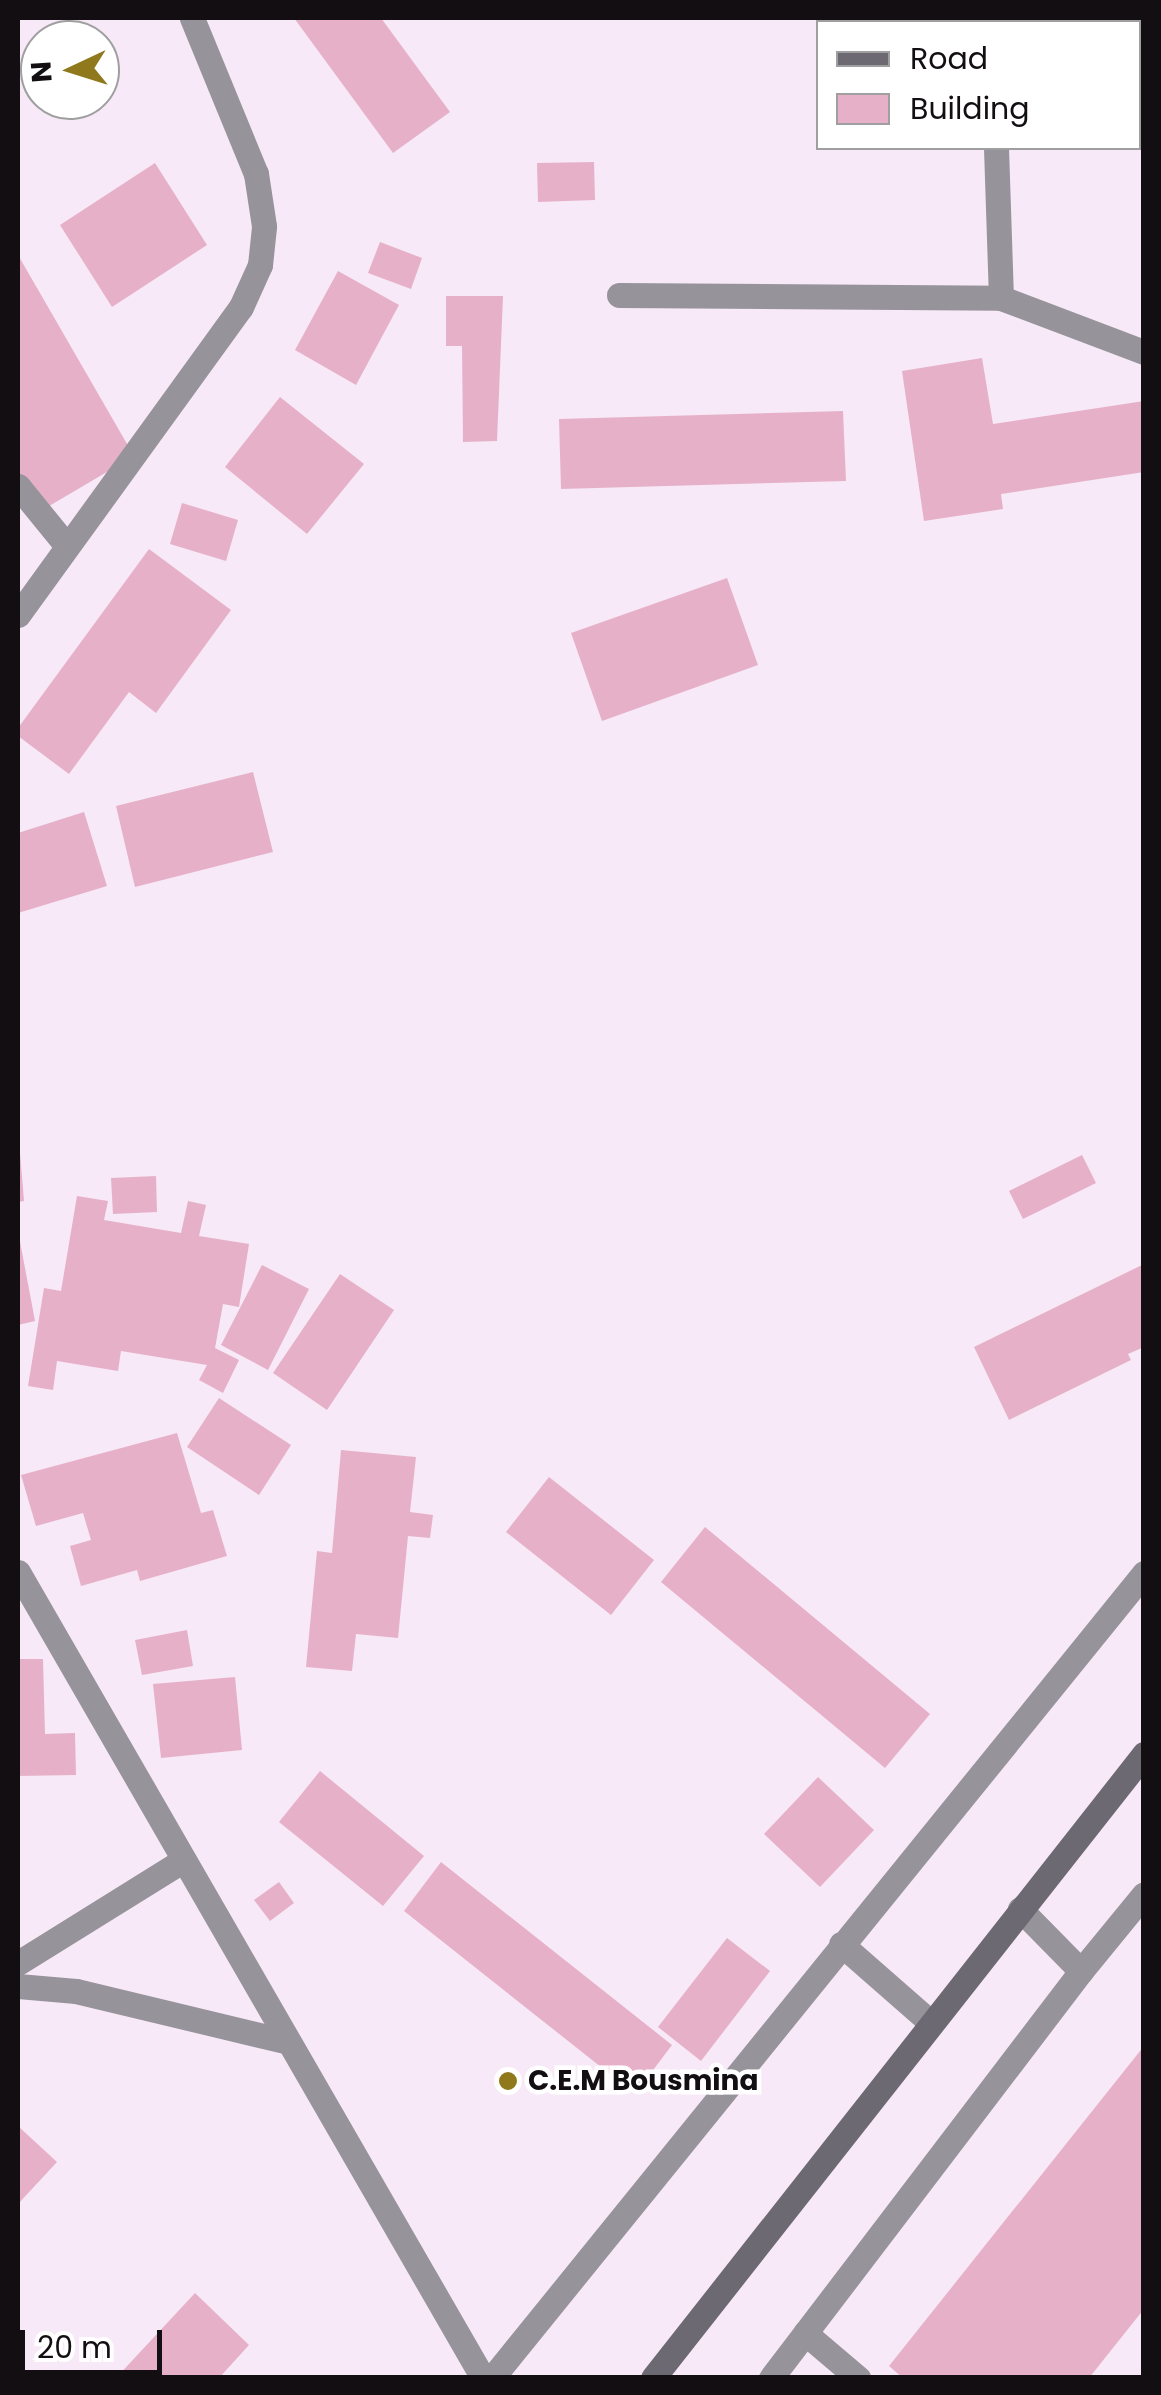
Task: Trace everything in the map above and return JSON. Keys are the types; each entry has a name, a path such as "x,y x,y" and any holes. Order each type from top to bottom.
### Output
{"main road":[{"path":"653,2378 1144,1754"}],"street":[{"path":"18,614 241,307 260,265 264,226 256,174 192,18"},
{"path":"996,150 1001,298"},
{"path":"619,295 1001,298 1144,352"},
{"path":"18,486 66,545"},
{"path":"18,1572 180,1862 483,2378"},
{"path":"492,2378 1144,1572"},
{"path":"18,1963 180,1862"},
{"path":"771,2378 1144,1894"},
{"path":"1020,1909 1081,1972"},
{"path":"841,1944 930,2022"},
{"path":"18,1986 76,1991 284,2040"},
{"path":"805,2333 858,2378"}],"building":[{"path":"294,18 381,18 450,112 393,153"},
{"path":"835,18 905,18 905,20"},
{"path":"594,162 595,200 538,202 537,163"},
{"path":"155,163 207,245 112,307 60,225"},
{"path":"380,242 422,258 411,289 368,273"},
{"path":"18,255 134,456 39,512 18,474"},
{"path":"338,271 399,305 356,385 295,350"},
{"path":"446,296 503,296 497,441 463,442 462,346 446,346"},
{"path":"982,358 993,424 1144,401 1144,472 1001,494 1003,509 924,521 902,371"},
{"path":"280,397 364,464 307,534 225,467"},
{"path":"843,411 846,481 561,489 559,419"},
{"path":"182,503 238,520 226,561 170,544"},
{"path":"149,549 231,610 156,713 129,692 69,774 18,736 18,728"},
{"path":"727,578 758,665 602,721 571,633"},
{"path":"253,772 273,852 135,887 116,806"},
{"path":"84,812 107,886 18,913 18,833"},
{"path":"18,1129 24,1201 18,1202"},
{"path":"1082,1155 1096,1183 1023,1219 1009,1191"},
{"path":"156,1176 157,1212 113,1214 111,1178"},
{"path":"77,1196 108,1201 104,1220 181,1233 188,1201 206,1205 199,1236 249,1244 239,1307 223,1304 215,1348 239,1360 223,1393 199,1380 207,1365 121,1351 118,1371 57,1361 53,1390 28,1386 44,1288 61,1291"},
{"path":"18,1237 35,1321 18,1325"},
{"path":"1144,1264 1144,1347 1128,1354 1131,1360 1009,1420 974,1347"},
{"path":"262,1265 309,1289 268,1370 221,1345"},
{"path":"340,1274 394,1310 327,1410 273,1373"},
{"path":"219,1398 291,1445 259,1495 187,1447"},
{"path":"177,1433 201,1513 213,1510 227,1556 140,1581 137,1570 81,1586 70,1546 91,1540 83,1513 36,1526 21,1475"},
{"path":"341,1450 416,1457 410,1512 433,1515 430,1538 408,1536 398,1638 356,1634 352,1671 306,1667 317,1551 332,1553"},
{"path":"549,1477 654,1560 611,1615 506,1532"},
{"path":"705,1527 930,1714 885,1768 661,1582"},
{"path":"187,1630 193,1666 142,1675 135,1640"},
{"path":"18,1659 43,1659 45,1734 75,1733 76,1775 18,1776"},
{"path":"235,1677 242,1750 161,1758 153,1684"},
{"path":"320,1771 424,1856 383,1906 279,1822"},
{"path":"818,1777 874,1830 820,1887 764,1834"},
{"path":"441,1862 672,2045 635,2094 404,1911"},
{"path":"279,1882 294,1903 270,1921 254,1900"},
{"path":"727,1938 770,1971 701,2061 658,2027"},
{"path":"1144,2046 1144,2309 1089,2378 903,2378 889,2366"},
{"path":"18,2126 57,2162 18,2204"},
{"path":"195,2293 249,2345 219,2378 116,2378"}],"place":[{"name":"C.E.M Bousmina","path":"508,2081"}]}
